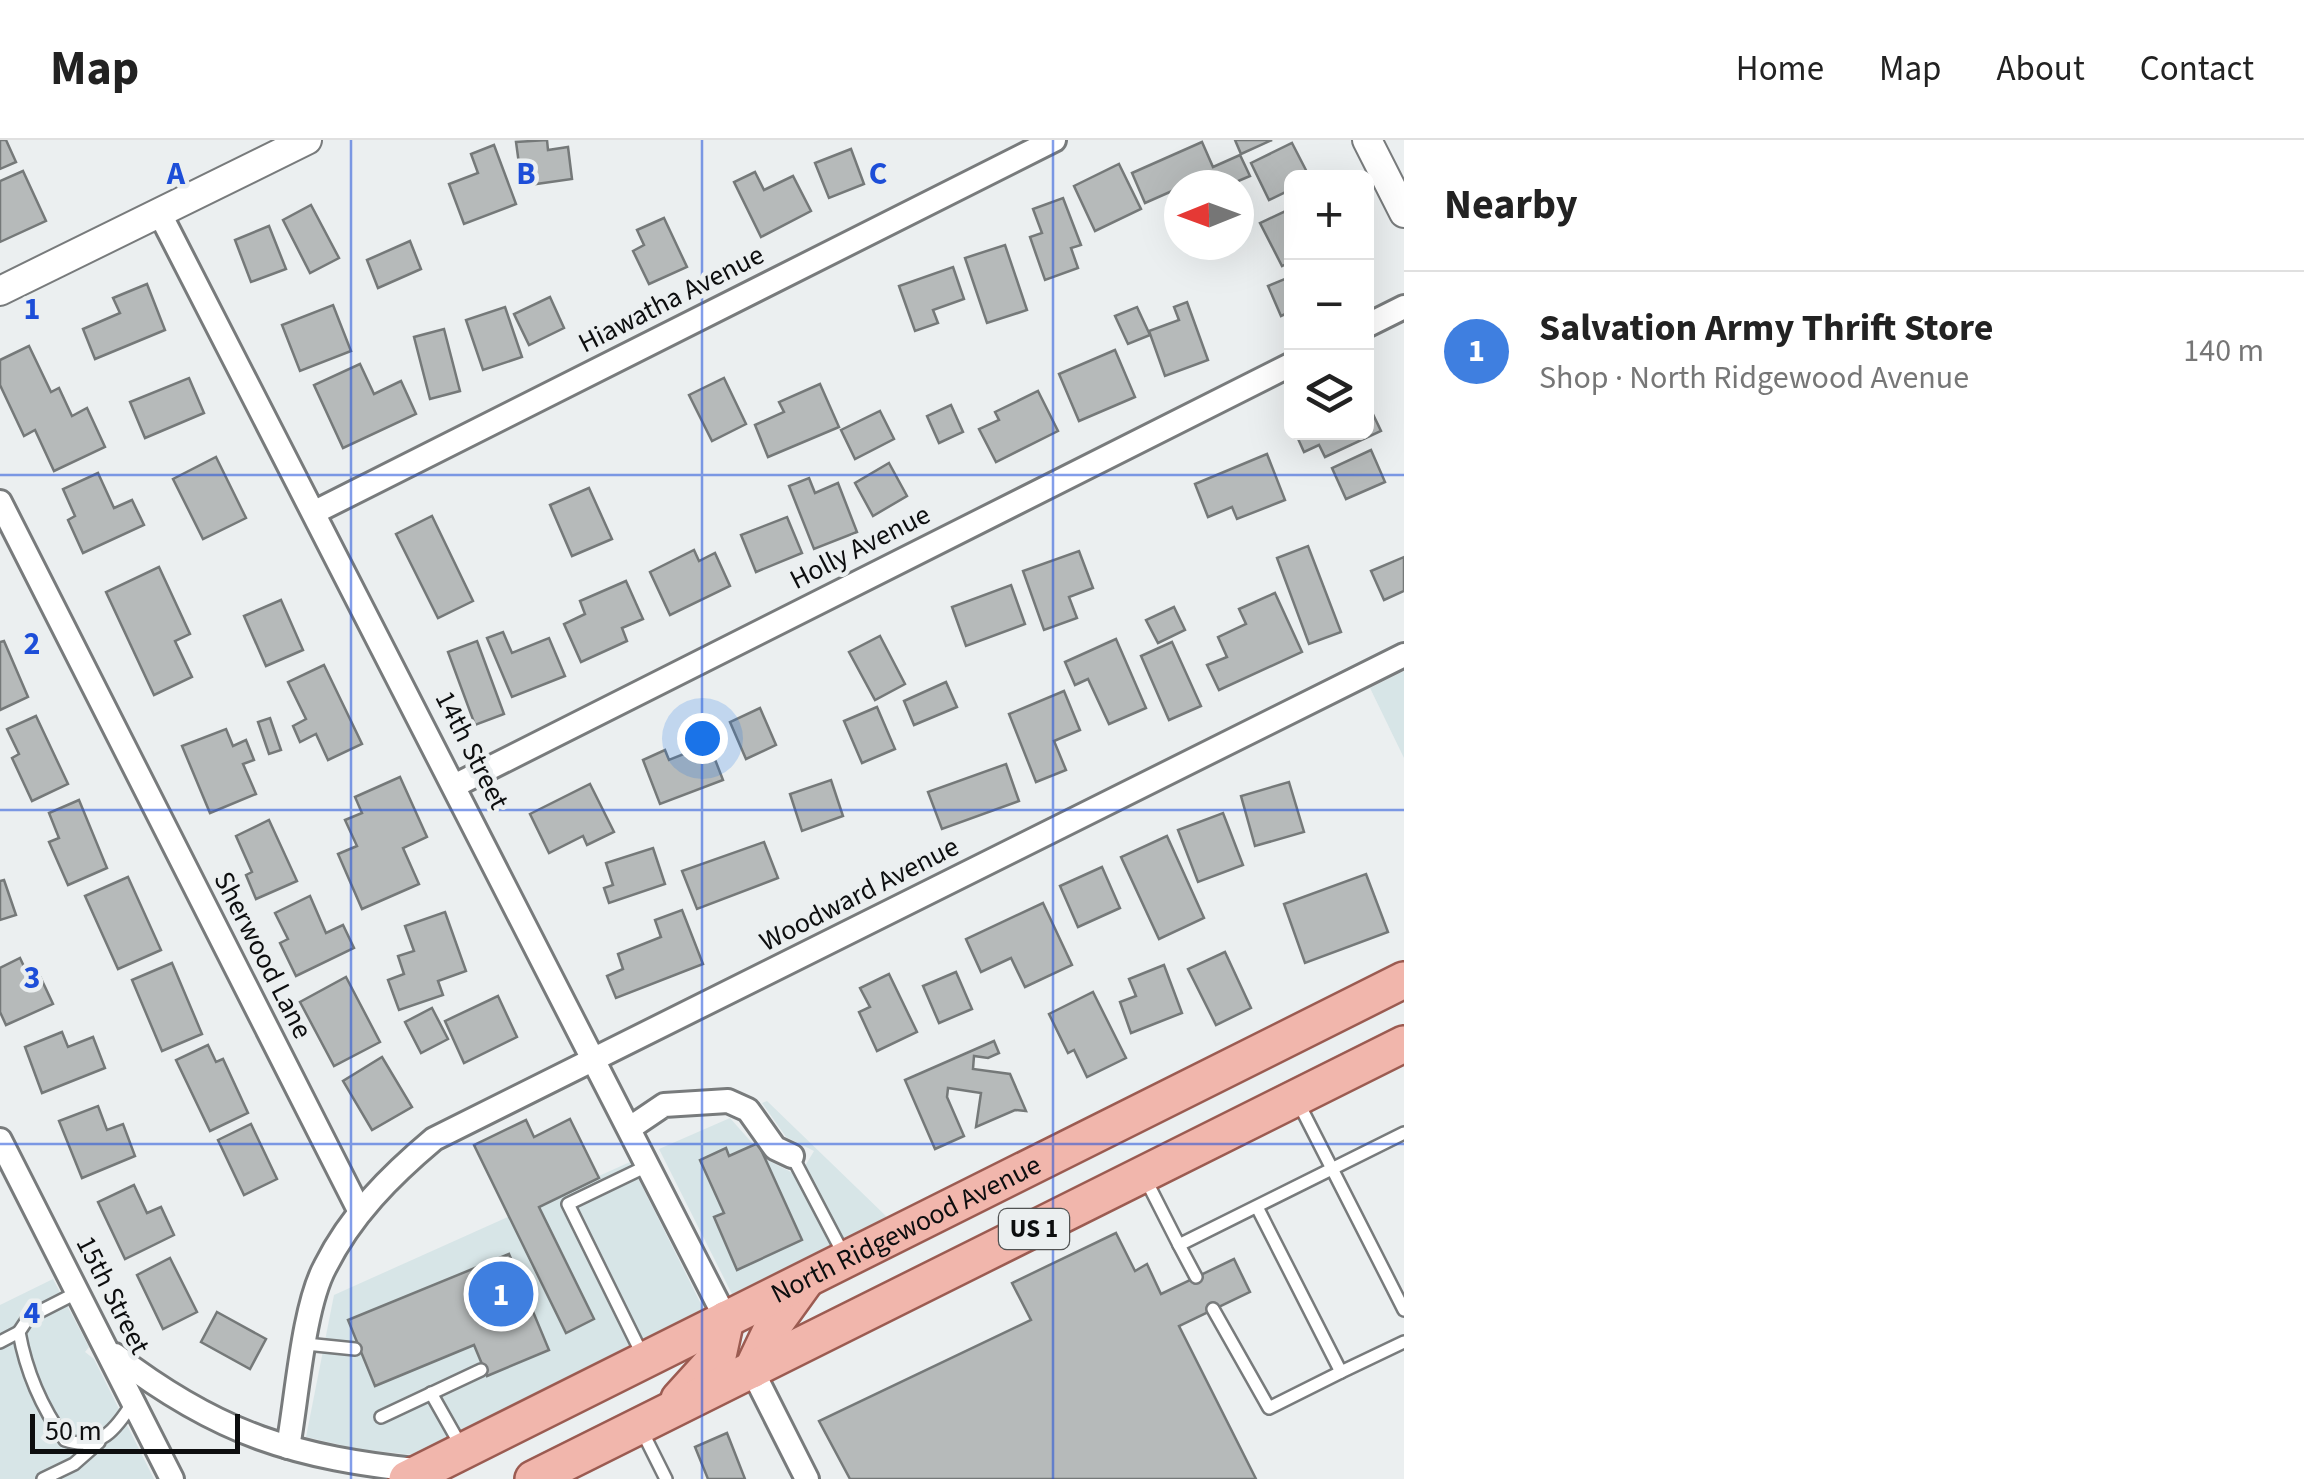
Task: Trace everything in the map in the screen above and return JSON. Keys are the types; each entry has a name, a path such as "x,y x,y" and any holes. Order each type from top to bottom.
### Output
{"main road":[{"name":"North Ridgewood Avenue","path":"416,1475 1404,980"},
{"name":"North Ridgewood Avenue","path":"533,1479 1404,1044"},
{"path":"752,1370 773,1326 808,1278"},
{"path":"652,1420 718,1356 726,1319"}],"street":[{"path":"0,291 307,140"},
{"name":"Hiawatha Avenue","path":"315,512 1054,140"},
{"path":"1367,140 1404,213"},
{"name":"14th Street","path":"160,212 456,784 726,1319"},
{"path":"1374,322 1404,307"},
{"name":"Holly Avenue","path":"456,784 1284,368"},
{"name":"Sherwood Lane","path":"0,502 360,1212"},
{"name":"Woodward Avenue","path":"360,1212 390,1176 434,1139 1404,655"},
{"path":"630,1128 664,1106 728,1100 748,1110 775,1148 792,1156"},
{"name":"15th Street","path":"0,1140 172,1479"},
{"path":"288,1447 323,1269 360,1212"},
{"path":"108,1350 168,1396 223,1426 288,1447 416,1475"},
{"path":"752,1370 807,1479"}],"lane":[{"path":"1296,1098 1404,1310"},
{"path":"1179,1245 1404,1133"},
{"path":"792,1156 846,1259"},
{"path":"644,1358 568,1204 649,1164"},
{"path":"1142,1174 1196,1278"},
{"path":"1257,1207 1340,1372"},
{"path":"0,1342 20,1332 30,1317 78,1292"},
{"path":"1213,1310 1269,1408 1404,1342"},
{"path":"20,1332 33,1381 65,1440 76,1444 102,1439"},
{"path":"306,1344 355,1348"},
{"path":"381,1417 481,1370"},
{"path":"431,1394 463,1450"},
{"path":"43,1479 74,1464 102,1439 133,1402"},
{"path":"652,1420 666,1479"}],"shaded area":[{"path":"1404,671 1404,758 1370,688"},
{"path":"767,1101 888,1218 734,1298 659,1149 730,1118 767,1160 799,1176 814,1151 786,1137 762,1103"},
{"path":"630,1162 705,1312 414,1455 358,1449 306,1437 334,1295"},
{"path":"53,1279 89,1347 85,1352 94,1359 154,1479 0,1479 0,1305"}],"building":[{"path":"0,140 6,140 16,162 0,169"},
{"path":"547,140 548,150 568,147 572,179 522,186 516,142"},
{"path":"1235,140 1272,140 1241,154"},
{"path":"1202,142 1213,167 1240,155 1247,170 1164,170 1164,195 1145,203 1132,173"},
{"path":"1292,143 1306,170 1284,170 1284,193 1269,200 1251,163"},
{"path":"494,145 516,204 464,224 449,184 478,173 471,154"},
{"path":"851,149 864,184 829,198 815,163"},
{"path":"1119,164 1141,209 1095,231 1074,186"},
{"path":"23,171 46,221 0,242 0,181"},
{"path":"755,172 764,190 793,176 811,211 761,237 734,182"},
{"path":"1063,198 1081,245 1071,248 1078,268 1045,280 1030,237 1042,233 1033,209"},
{"path":"311,205 339,258 310,273 283,220"},
{"path":"1284,212 1284,265 1282,266 1260,223"},
{"path":"664,218 687,267 649,284 633,251 644,245 637,230"},
{"path":"269,226 286,269 251,282 235,240"},
{"path":"410,241 421,269 378,288 367,260"},
{"path":"1005,245 1027,310 987,323 965,258"},
{"path":"953,267 964,299 933,310 938,323 915,331 899,286"},
{"path":"1284,279 1284,315 1281,316 1268,286"},
{"path":"147,284 165,330 95,359 83,329 120,313 113,298"},
{"path":"550,297 564,328 529,345 514,314"},
{"path":"1187,302 1208,360 1165,376 1149,331 1179,320 1174,307"},
{"path":"333,305 351,351 300,371 282,325"},
{"path":"505,307 522,357 483,370 466,320"},
{"path":"1137,307 1150,335 1128,344 1115,316"},
{"path":"444,329 460,391 430,399 414,337"},
{"path":"29,346 51,392 59,388 72,416 87,408 105,447 54,471 35,430 24,436 0,385 0,360"},
{"path":"1115,350 1135,397 1079,421 1059,374"},
{"path":"360,364 374,394 401,381 416,414 343,448 314,385"},
{"path":"189,378 204,413 145,438 130,402"},
{"path":"724,378 746,424 712,441 689,395"},
{"path":"820,384 839,427 768,457 755,425 784,412 779,402"},
{"path":"1038,391 1058,431 996,462 979,429 999,420 995,412"},
{"path":"951,405 963,432 939,443 927,416"},
{"path":"880,411 894,439 855,459 841,430"},
{"path":"1299,440 1362,440 1325,457 1319,445 1304,452"},
{"path":"1371,450 1385,482 1346,499 1332,468"},
{"path":"1267,454 1285,500 1237,519 1232,507 1208,517 1195,484"},
{"path":"216,457 246,518 203,539 173,479"},
{"path":"889,463 907,496 873,516 855,483"},
{"path":"98,473 114,508 132,500 144,525 83,553 68,520 75,516 63,489"},
{"path":"809,478 815,493 838,483 857,532 814,549 789,486"},
{"path":"589,488 612,539 572,556 550,505"},
{"path":"432,516 473,601 438,618 396,534"},
{"path":"787,517 802,553 756,572 741,535"},
{"path":"1308,546 1341,632 1309,644 1277,558"},
{"path":"694,550 699,561 715,553 730,586 670,615 650,572"},
{"path":"1079,551 1093,588 1069,597 1077,618 1044,630 1023,571"},
{"path":"1404,557 1404,591 1384,600 1371,571"},
{"path":"159,567 190,634 175,641 192,677 154,695 106,592"},
{"path":"626,581 643,619 622,628 627,641 581,662 564,624 585,614 580,601"},
{"path":"1011,585 1025,624 966,646 952,607"},
{"path":"1275,593 1302,652 1219,690 1207,665 1227,657 1218,637 1246,624 1239,609"},
{"path":"281,600 303,650 266,666 244,616"},
{"path":"1174,607 1185,630 1158,643 1146,620"},
{"path":"503,632 512,653 549,638 565,676 512,697 487,638"},
{"path":"880,636 905,684 875,700 849,652"},
{"path":"1116,639 1146,708 1109,724 1088,679 1075,685 1065,662"},
{"path":"4,641 28,697 0,710 0,642"},
{"path":"477,641 504,714 475,725 448,652"},
{"path":"1172,642 1201,706 1169,720 1141,656"},
{"path":"324,665 362,744 328,760 316,734 300,742 293,726 306,719 288,682"},
{"path":"946,682 957,707 914,725 904,701"},
{"path":"1064,691 1080,730 1054,741 1066,770 1036,782 1009,714"},
{"path":"877,707 895,749 862,763 844,721"},
{"path":"760,708 776,745 746,759 730,722"},
{"path":"36,716 68,784 32,801 12,758 19,754 7,729"},
{"path":"270,718 281,750 269,754 258,722"},
{"path":"226,729 233,746 246,740 254,760 243,764 256,794 210,813 182,746"},
{"path":"709,744 723,780 660,804 643,760 665,750 669,760"},
{"path":"1006,764 1019,801 942,829 928,792"},
{"path":"400,777 427,837 403,848 419,884 362,909 338,854 357,846 345,820 362,813 355,797"},
{"path":"831,780 843,816 802,831 790,794"},
{"path":"1289,782 1304,832 1255,846 1241,796"},
{"path":"590,784 614,832 587,845 583,836 549,853 530,814"},
{"path":"79,800 107,868 68,885 49,842 59,838 49,813"},
{"path":"1223,813 1243,865 1198,882 1178,830"},
{"path":"269,820 297,881 256,899 246,875 252,872 236,836"},
{"path":"1167,836 1204,918 1159,939 1121,857"},
{"path":"764,842 778,878 697,909 682,871"},
{"path":"653,848 665,884 609,903 604,888 613,885 606,863"},
{"path":"1102,867 1120,908 1078,927 1060,886"},
{"path":"1366,874 1388,932 1305,963 1284,904"},
{"path":"128,877 161,950 118,969 85,896"},
{"path":"4,880 16,915 0,920 0,881"},
{"path":"310,896 326,933 343,925 354,948 296,976 280,943 288,939 275,913"},
{"path":"1043,903 1072,965 1025,987 1011,958 981,972 966,939"},
{"path":"682,910 703,964 616,998 607,976 623,969 618,954 661,937 655,920"},
{"path":"445,912 466,971 438,981 443,995 399,1010 388,980 404,974 398,956 414,951 405,926"},
{"path":"1225,952 1251,1008 1216,1025 1188,969"},
{"path":"20,958 29,977 38,972 53,1004 6,1025 0,1012 0,968"},
{"path":"172,963 202,1034 162,1051 132,980"},
{"path":"1164,965 1182,1013 1131,1033 1120,1002 1136,996 1129,979"},
{"path":"956,972 972,1009 939,1023 923,986"},
{"path":"889,974 917,1032 877,1051 859,1012 870,1007 860,988"},
{"path":"346,977 380,1042 334,1066 300,1002"},
{"path":"1093,992 1126,1058 1087,1077 1074,1050 1068,1053 1049,1014"},
{"path":"498,996 517,1037 464,1063 445,1021"},
{"path":"432,1008 448,1039 421,1053 405,1022"},
{"path":"62,1032 68,1047 93,1037 105,1068 42,1093 25,1047"},
{"path":"994,1041 999,1053 988,1058 974,1056 973,1069 1010,1074 1026,1111 1015,1110 976,1127 981,1093 948,1088 947,1097 964,1136 935,1149 905,1080"},
{"path":"208,1045 216,1062 223,1059 248,1113 210,1131 176,1060"},
{"path":"382,1057 412,1107 372,1130 343,1081"},
{"path":"98,1106 107,1130 123,1124 135,1156 82,1178 59,1121"},
{"path":"570,1119 599,1178 539,1207 594,1319 566,1333 474,1145 526,1120 534,1137"},
{"path":"251,1124 277,1179 244,1195 218,1140"},
{"path":"758,1143 802,1240 737,1270 714,1217 724,1213 700,1160 726,1148 729,1156"},
{"path":"134,1185 147,1213 161,1207 174,1235 125,1259 98,1202"},
{"path":"1116,1233 1135,1271 1147,1264 1161,1294 1234,1259 1250,1292 1179,1326 1256,1479 850,1479 819,1421 1031,1320 1012,1283"},
{"path":"509,1254 549,1350 487,1376 474,1345 375,1386 348,1320"},
{"path":"170,1258 197,1312 163,1329 137,1275"},
{"path":"217,1312 266,1339 250,1369 201,1342"},
{"path":"727,1433 745,1479 708,1479 695,1447"}],"place":[{"name":"Salvation Army Thrift Store","path":"501,1294"}]}
